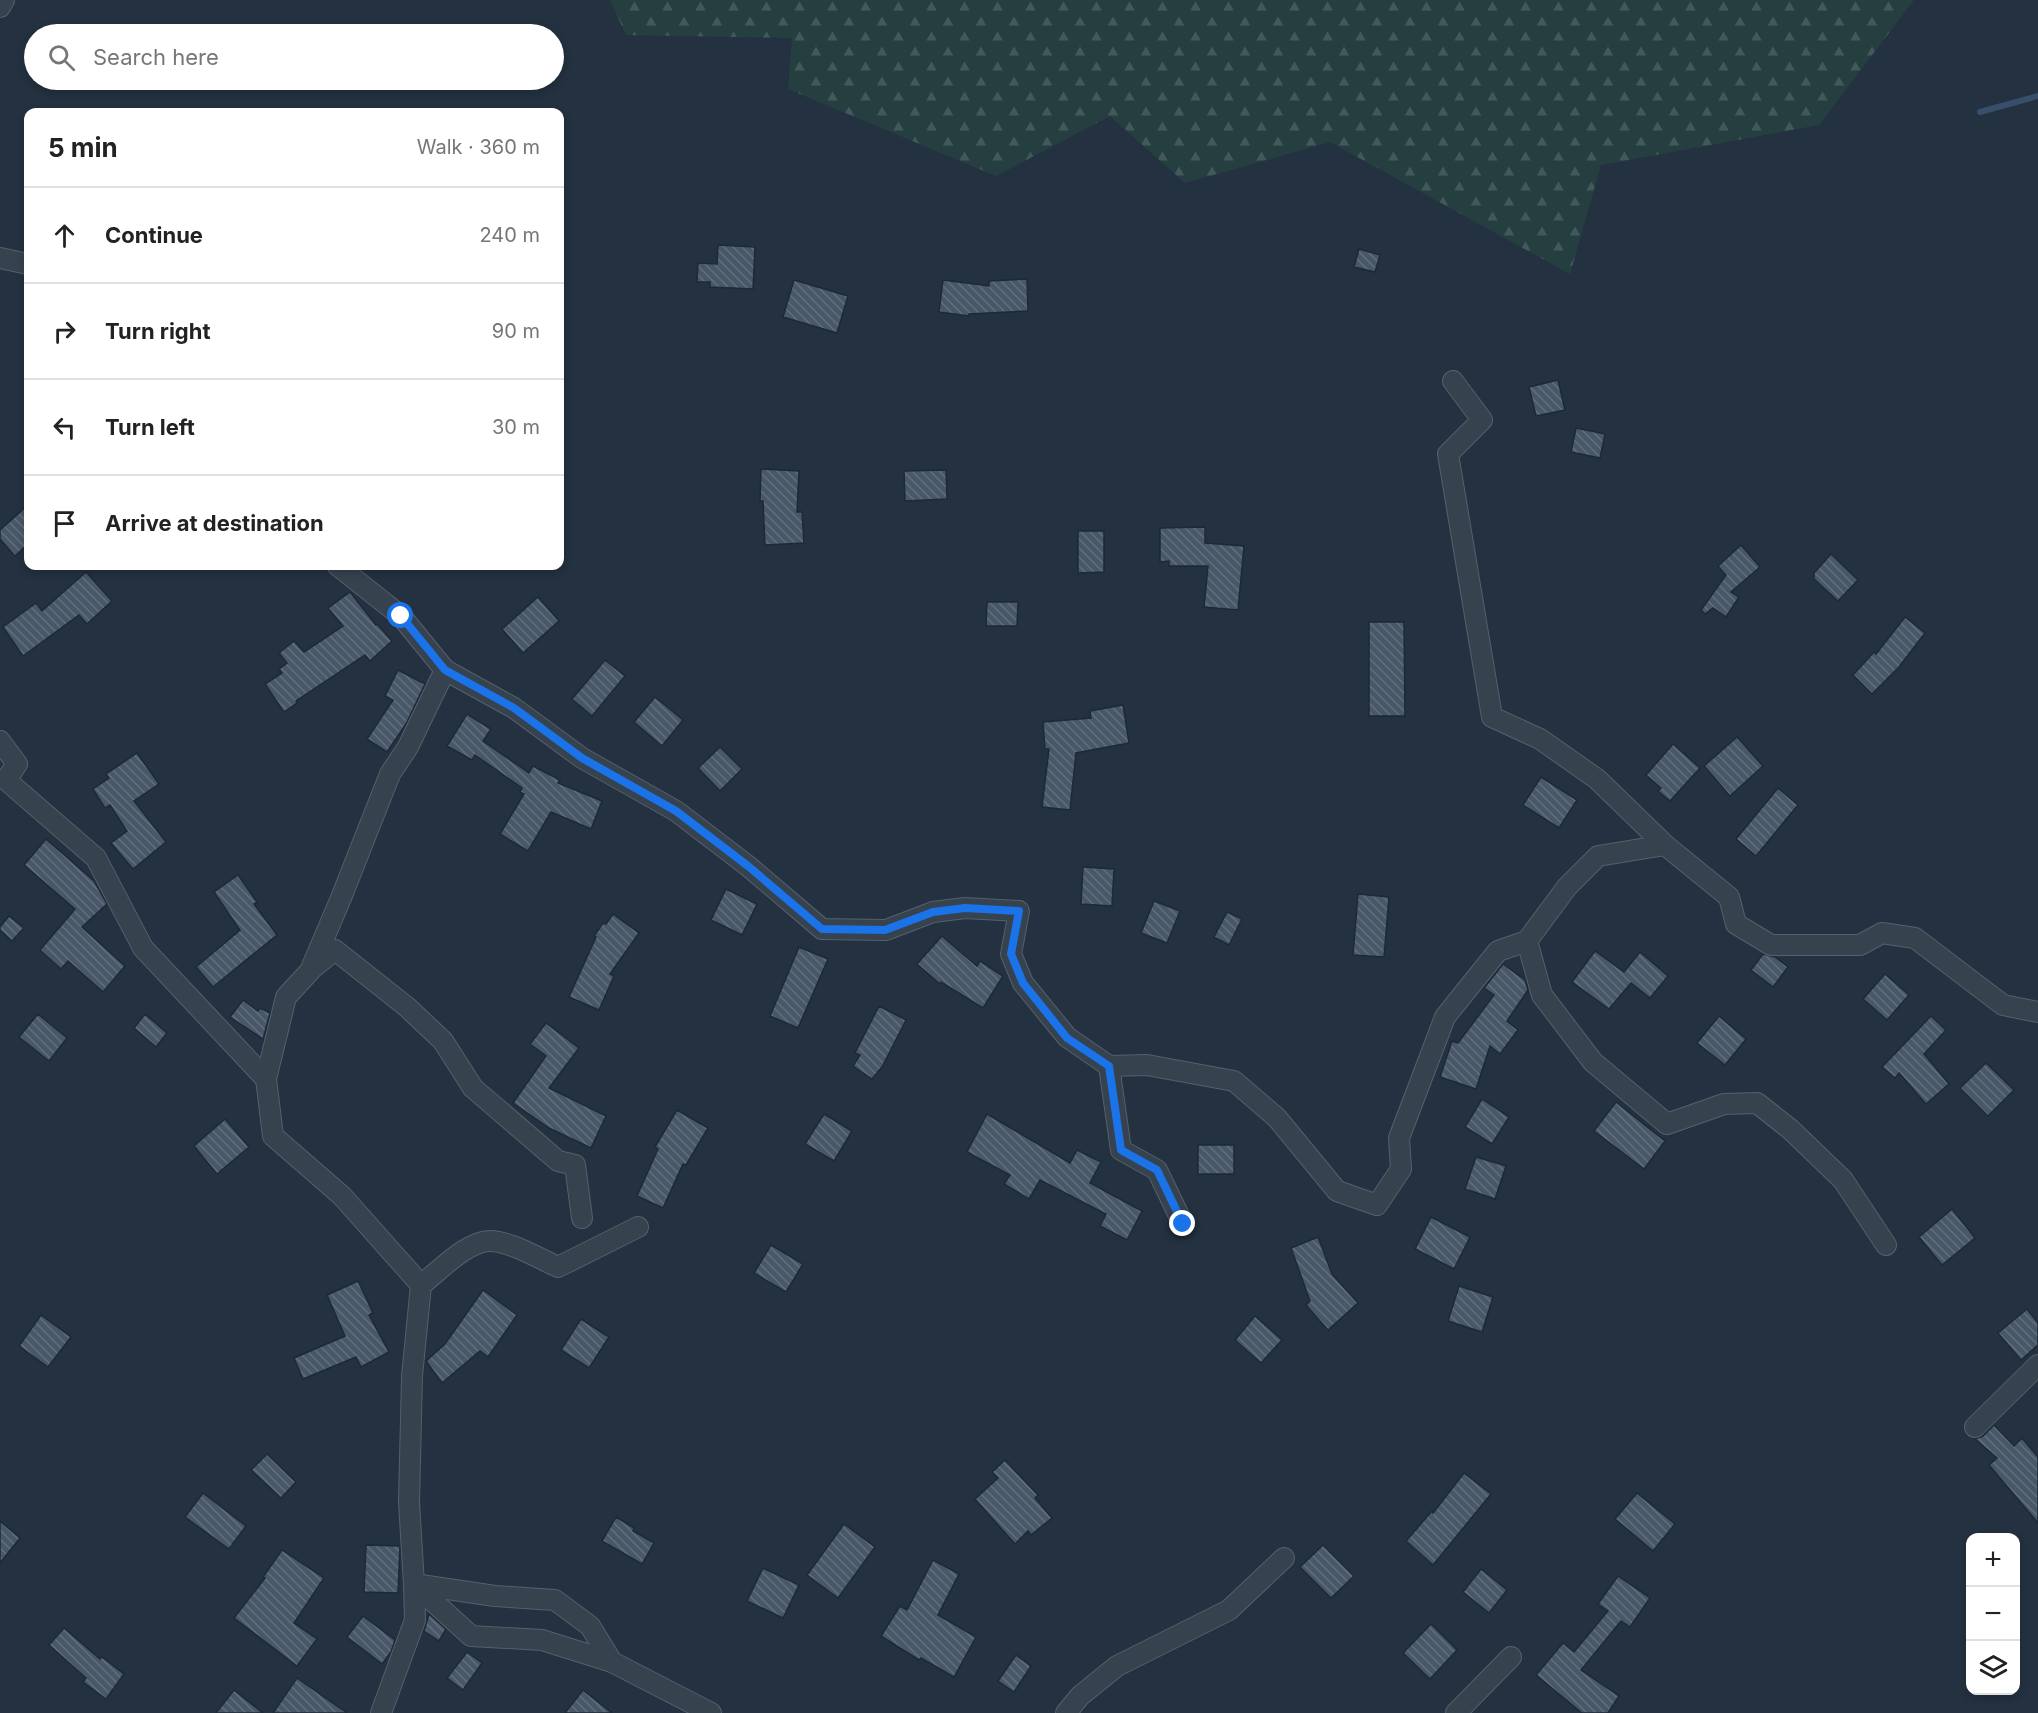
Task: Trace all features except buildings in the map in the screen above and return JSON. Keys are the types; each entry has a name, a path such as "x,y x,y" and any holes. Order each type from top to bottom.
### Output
{"street":[{"path":"0,7 4,0"},
{"path":"0,258 24,263"},
{"path":"1453,381 1482,420 1448,454 1492,717 1540,739 1597,779 1665,845 1729,897 1736,924 1771,945 1860,945 1882,933 1915,939 2003,1005 2038,1012"},
{"path":"343,570 401,616 445,670 514,708 582,758 676,811 748,866 822,929 885,930 933,912 965,908 1019,911 1011,954 1023,983 1067,1038 1109,1066 1147,1065 1234,1081 1277,1118 1337,1191 1377,1204 1401,1169 1399,1138 1445,1017 1498,951 1527,941 1567,887 1598,856 1665,845"},
{"path":"309,971 341,898 390,774 408,747 445,670"},
{"path":"0,741 17,764 6,780 96,858 143,948 266,1078"},
{"path":"1527,941 1542,995 1593,1062 1667,1124 1724,1104 1757,1103 1790,1129 1843,1180 1886,1245"},
{"path":"421,1285 342,1196 273,1136 266,1078 285,997 309,971 335,950 407,1007 443,1041 473,1088 558,1161 575,1165 582,1218"},
{"path":"1109,1066 1121,1150 1157,1170 1183,1224"},
{"path":"381,1713 415,1620 409,1503 412,1376 421,1285 467,1247 491,1241 516,1248 558,1267 638,1227"},
{"path":"1975,1427 2038,1365"},
{"path":"1066,1713 1080,1696 1117,1666 1229,1610 1284,1558"},
{"path":"414,1584 471,1636 542,1640 612,1662 711,1713"},
{"path":"414,1584 495,1596 555,1600 590,1626 612,1662"},
{"path":"1456,1713 1511,1657"}],"green space":[{"path":"610,0 1914,0 1819,125 1601,165 1570,274 1330,142 1185,183 1110,116 996,176 788,89 792,38 626,35"}],"waterway":[{"path":"1980,112 2038,96"}],"route":[{"path":"401,616 445,670 514,708 582,758 676,811 748,866 822,929 885,930 933,912 965,908 1019,911 1011,954 1023,983 1067,1038 1109,1066 1121,1150 1157,1170 1183,1224"}]}
